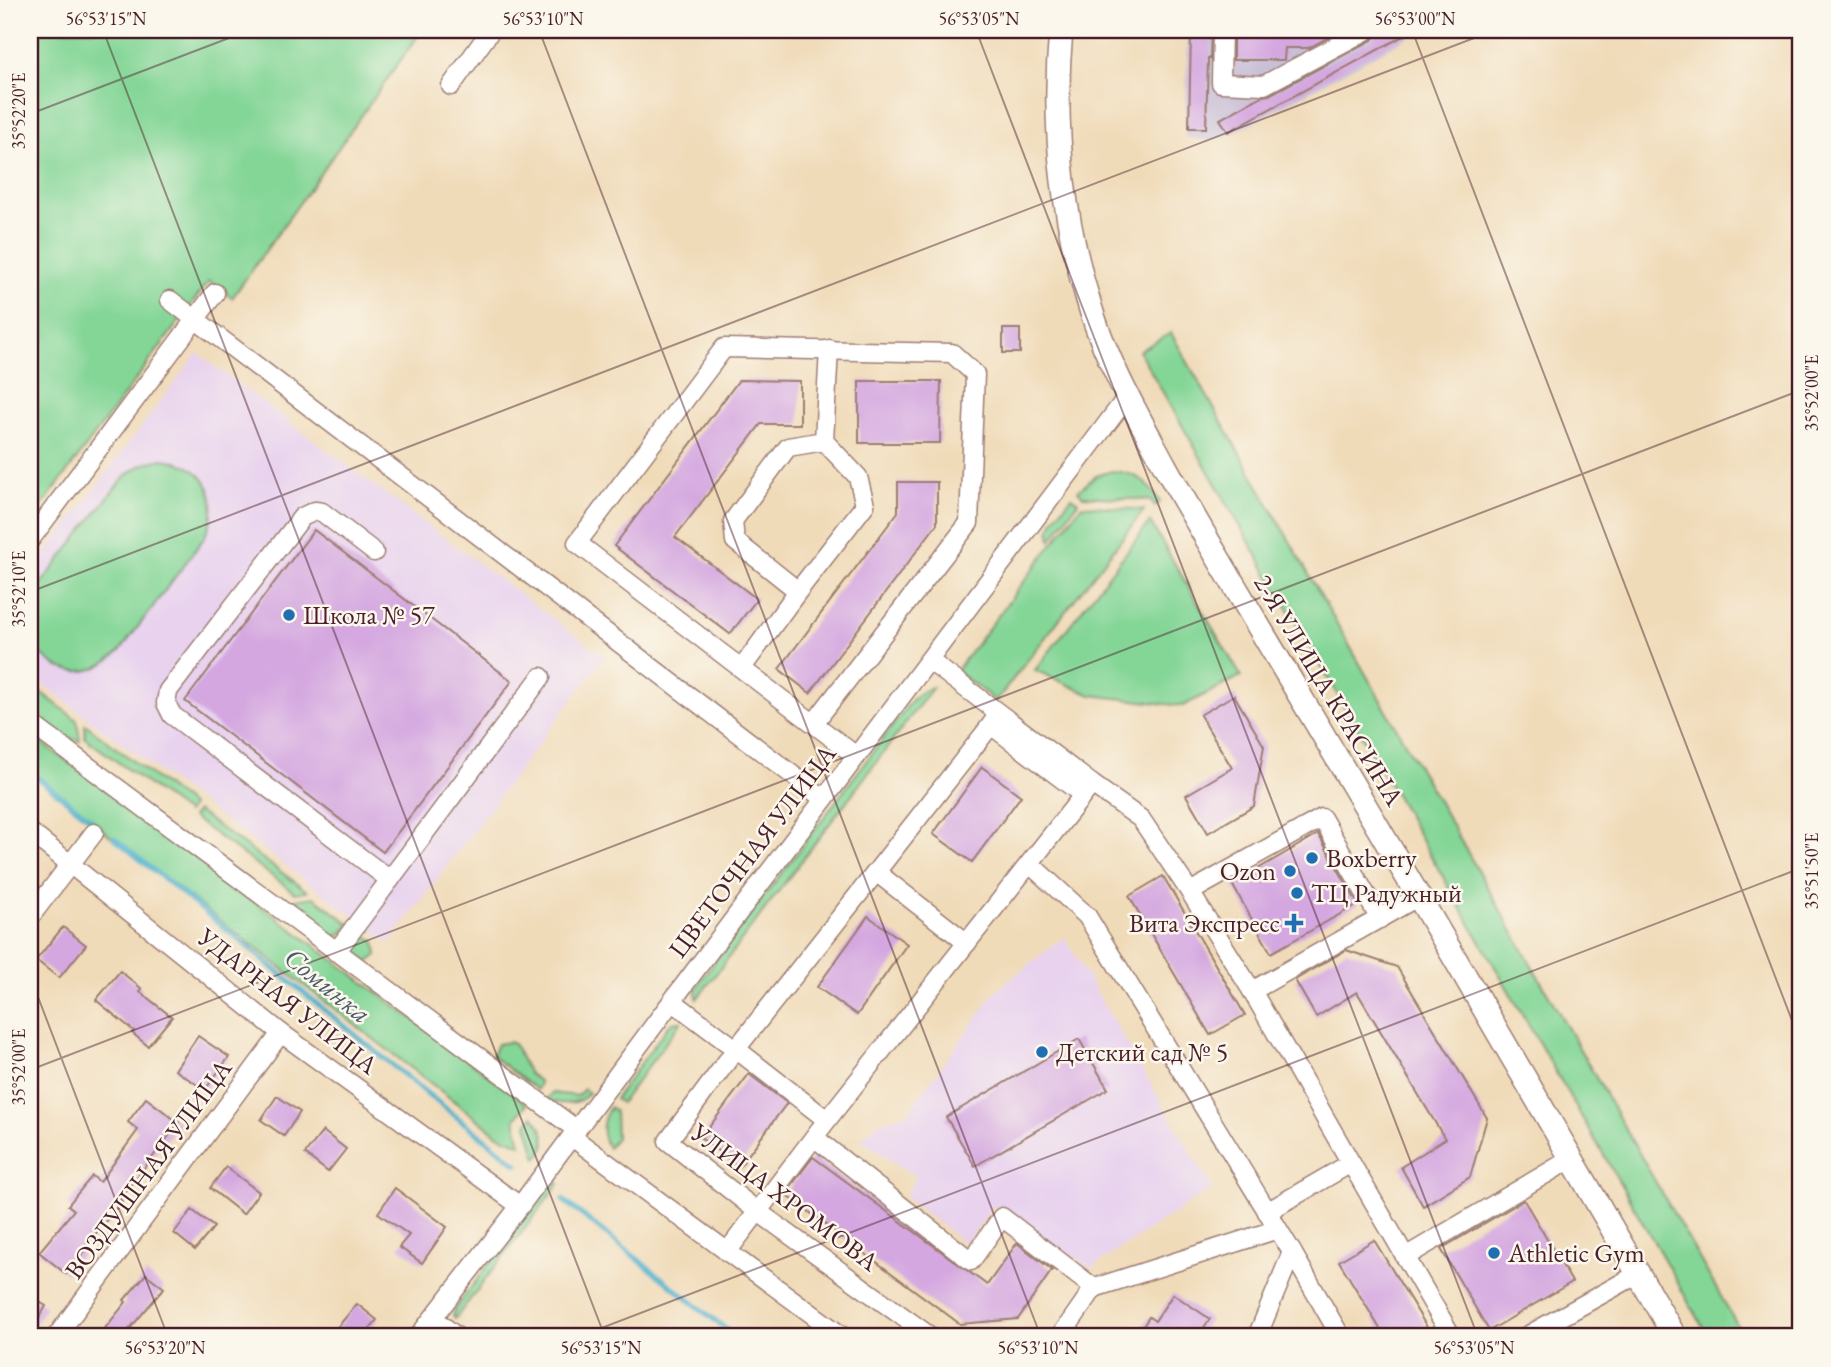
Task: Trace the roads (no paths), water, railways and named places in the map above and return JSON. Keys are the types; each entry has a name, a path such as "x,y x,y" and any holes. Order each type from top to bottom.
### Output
{"main road":[{"name":"2-Я УЛИЦА КРАСИНА","path":"1061,30 1058,74 1059,128 1067,209 1078,262 1109,359 1183,497 1675,1337"}],"street":[{"path":"450,86 491,30"},
{"path":"1222,30 1221,83 1264,85 1367,30"},
{"path":"30,540 215,293"},
{"path":"170,300 824,799"},
{"path":"814,723 969,523 975,374 952,353 724,348 577,543 856,756"},
{"path":"742,668 865,505 858,477 824,441 828,349"},
{"name":"ЦВЕТОЧНАЯ УЛИЦА","path":"418,1337 520,1206 1128,397"},
{"path":"799,591 734,541 733,521 788,447 824,441"},
{"path":"374,552 322,512 315,511 302,517 168,691 166,703 172,715 390,880"},
{"path":"930,661 995,719 1088,790 1142,819 1252,991 1452,1337"},
{"path":"336,952 541,677"},
{"path":"736,1049 995,719"},
{"path":"30,723 843,1337"},
{"path":"727,1251 1088,790"},
{"path":"1190,892 1322,818 1380,919"},
{"name":"УДАРНАЯ УЛИЦА","path":"30,832 281,1033 520,1206"},
{"path":"30,917 94,833"},
{"path":"1030,863 1087,916 1292,1252 1340,1337"},
{"path":"876,872 967,943"},
{"path":"1252,991 1419,896"},
{"path":"671,1002 827,1121"},
{"name":"ВОЗДУШНАЯ УЛИЦА","path":"56,1337 281,1033"},
{"name":"УЛИЦА ХРОМОВА","path":"736,1049 668,1141 757,1211 931,1337"},
{"path":"815,1138 971,1261 1002,1217 1094,1288"},
{"path":"1405,1257 1571,1159"},
{"path":"1267,1212 1351,1163"},
{"path":"1060,1337 1094,1288 1278,1229"},
{"path":"1257,1337 1292,1252"},
{"path":"1525,1337 1639,1274"},
{"path":"433,1318 457,1337"}],"waterway":[{"name":"Соминка","path":"30,772 92,820"},
{"name":"Соминка","path":"114,838 517,1164"},
{"name":"Соминка","path":"563,1200 736,1337"}],"place":[{"name":"Школа № 57","path":"289,615"},
{"name":"Boxberry","path":"1312,858"},
{"name":"Ozon","path":"1290,871"},
{"name":"ТЦ Радужный","path":"1297,893"},
{"name":"Вита Экспресс","path":"1294,923"},
{"name":"Детский сад № 5","path":"1042,1052"},
{"name":"Athletic Gym","path":"1494,1253"}]}
